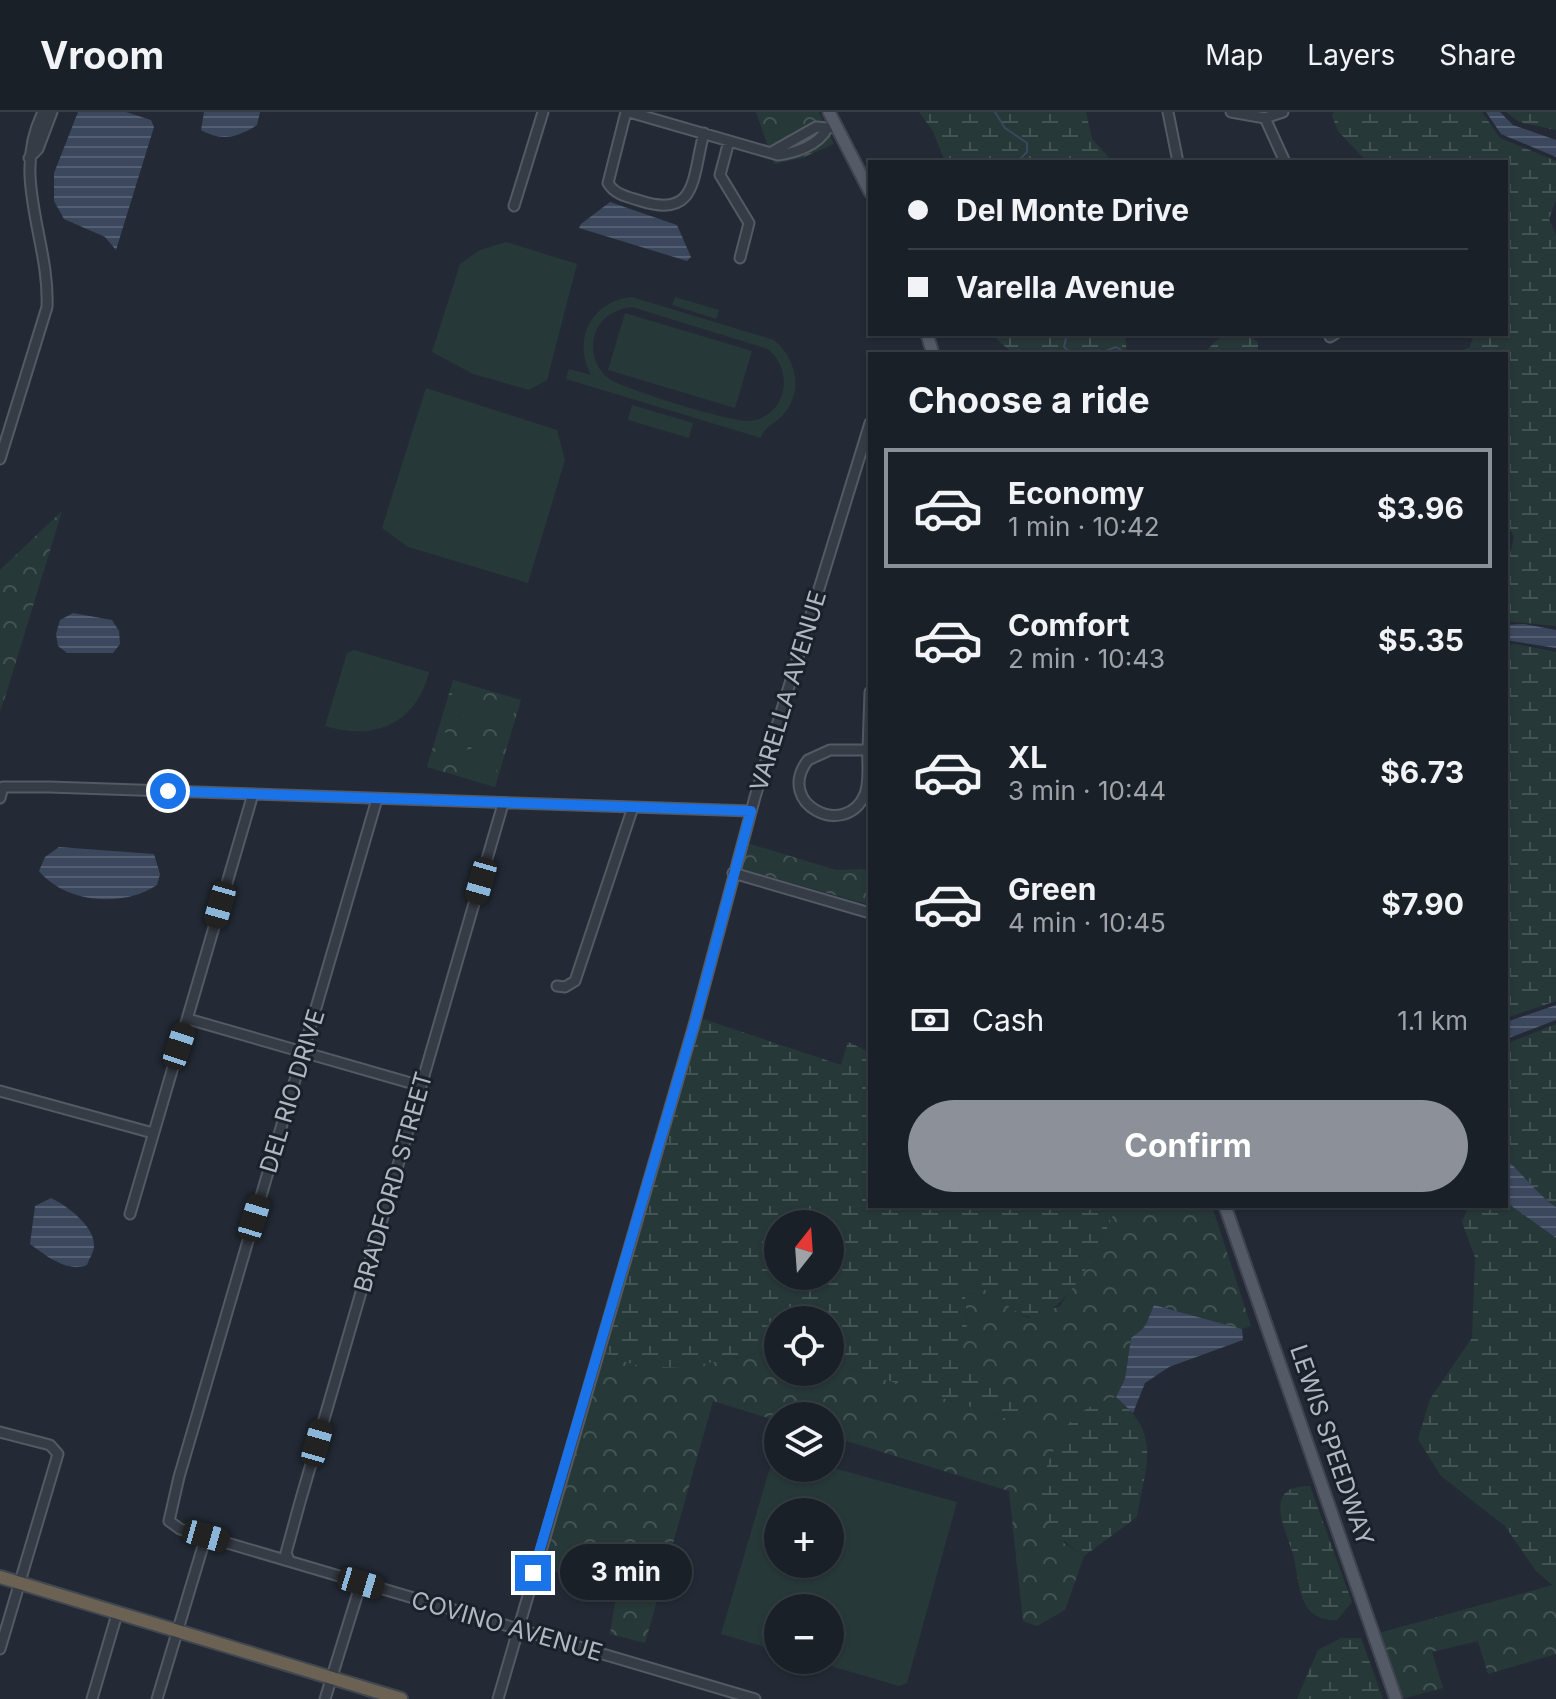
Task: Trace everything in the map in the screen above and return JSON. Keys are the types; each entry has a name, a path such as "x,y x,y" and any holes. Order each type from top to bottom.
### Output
{"highway":[{"path":"0,1577 401,1699"}],"main road":[{"path":"829,112 831,127 868,189"},
{"name":"LEWIS SPEEDWAY","path":"1226,1208 1396,1699"}],"street":[{"path":"0,459 47,307 48,286 28,187 30,142 43,112"},
{"path":"29,158 38,149 52,112"},
{"path":"514,206 543,112"},
{"path":"704,133 686,197 677,206 661,207 618,194 608,183 628,112 704,133 729,141 772,152 816,127 831,127"},
{"path":"1168,112 1178,160"},
{"path":"1231,112 1265,118 1283,112"},
{"path":"1265,118 1284,160"},
{"path":"729,141 720,175 749,223 740,258"},
{"name":"VARELLA AVENUE","path":"498,1699 694,1025 751,811 868,430"},
{"path":"868,750 867,788 853,809 829,815 807,805 798,782 808,760 821,751 868,750"},
{"path":"0,798 3,787 751,811"},
{"path":"130,1214 253,794"},
{"name":"DEL RIO DRIVE","path":"169,1521 377,799"},
{"name":"BRADFORD STREET","path":"289,1560 286,1553 300,1502 503,804"},
{"path":"557,986 565,987 575,981 633,807"},
{"path":"733,873 868,912"},
{"path":"188,1019 421,1086"},
{"path":"0,1091 153,1133"},
{"path":"0,1432 50,1445 57,1451 58,1458 0,1649"},
{"name":"COVINO AVENUE","path":"169,1521 180,1529 755,1699"},
{"path":"157,1699 206,1536"},
{"path":"325,1699 361,1583"},
{"path":"92,1699 117,1614"}],"green space":[{"path":"756,112 819,112 834,144 802,158 774,164"},
{"path":"919,112 1086,112 1092,139 1111,160 944,160 933,131"},
{"path":"1334,112 1482,112 1500,138 1556,161 1556,200 1549,219 1556,235 1556,626 1508,621 1508,562 1514,537 1508,526 1508,352 1457,352 1470,347 1473,336 1508,336 1508,160 1365,160 1338,131 1332,116"},
{"path":"1506,112 1556,112 1556,130 1519,122"},
{"path":"506,242 577,264 547,380 529,390 473,374 432,352 460,264 480,250"},
{"path":"632,297 774,340 788,357 795,376 789,407 761,438 566,379 569,369 591,375 584,349 589,324 596,314 618,300","holes":["632,307 768,349 782,369 783,392 771,412 748,421 700,411 617,383 600,369 593,346 597,328 604,319 614,312"]},
{"path":"675,297 719,310 716,319 672,305"},
{"path":"625,313 752,351 735,408 608,370"},
{"path":"993,336 1125,336 1127,352 1016,352"},
{"path":"1221,336 1251,336 1258,343 1258,352 1205,352"},
{"path":"426,388 557,430 565,460 528,583 408,547 382,528"},
{"path":"632,405 693,423 689,438 628,420"},
{"path":"62,511 7,691 0,712 0,570"},
{"path":"1515,644 1556,652 1556,1001 1508,1017 1508,646"},
{"path":"354,650 429,672 414,705 390,724 360,731 325,726 347,653"},
{"path":"453,680 521,700 495,787 427,767"},
{"path":"454,688 467,691 459,719 446,715"},
{"path":"471,692 484,696 475,724 462,720"},
{"path":"487,697 500,701 492,729 479,725"},
{"path":"503,702 516,706 508,734 495,730"},
{"path":"441,731 454,735 446,763 433,759"},
{"path":"457,736 470,739 462,767 449,763"},
{"path":"474,740 486,744 478,772 465,768"},
{"path":"490,745 503,749 494,777 482,773"},
{"path":"747,843 836,870 868,869 868,904 739,868"},
{"path":"700,1018 841,1065 848,1042 865,1050 868,1055 868,1208 1116,1208 1077,1283 1040,1318 1022,1314 978,1286 965,1293 967,1330 961,1356 1020,1398 1023,1417 1018,1422 844,1366 844,1306 764,1306 764,1353 690,1366 646,1367 603,1352"},
{"path":"1556,1024 1556,1207 1508,1161 1508,1043"},
{"path":"1508,1203 1556,1238 1556,1588 1536,1571 1505,1526 1441,1476 1418,1439 1430,1399 1472,1338 1475,1257 1462,1222 1468,1208 1508,1208"},
{"path":"1116,1208 1213,1208 1251,1326 1242,1329 1154,1305 1145,1328 1131,1338 1125,1379 1116,1397 1091,1408 1073,1421 1063,1437 1057,1474 1064,1543 1084,1556 1065,1610 1037,1626 1023,1621 1009,1491 844,1440 844,1402 764,1402 764,1417 713,1401 645,1643 610,1634 617,1590 539,1567 603,1352 624,1361 667,1367 764,1353 764,1386 844,1386 844,1366 1018,1422 1020,1398 960,1356 967,1330 965,1293 978,1286 1028,1318 1060,1306 1102,1239"},
{"path":"1116,1397 1131,1411 1145,1438 1146,1467 1137,1517 1084,1556 1064,1541 1047,1520 1040,1505 1041,1486 1055,1447 1072,1420 1093,1406"},
{"path":"844,1471 957,1502 907,1683 899,1686 844,1670 844,1594 764,1594 764,1647 721,1634 766,1482 844,1482"},
{"path":"1310,1486 1352,1602 1337,1620 1323,1618 1306,1606 1282,1519 1280,1509 1286,1492 1295,1487"},
{"path":"1553,1585 1556,1588 1556,1654 1488,1674 1478,1641 1432,1652 1443,1688 1401,1699 1379,1633"},
{"path":"1341,1638 1361,1638 1383,1699 1297,1699 1318,1650"}],"water":[{"path":"78,112 126,112 151,120 154,127 116,250 105,237 64,219 54,201 54,173"},
{"path":"204,112 260,112 257,125 243,133 223,137 201,130"},
{"path":"1486,112 1500,112 1513,125 1556,140 1556,157 1501,134"},
{"path":"610,202 677,225 691,257 687,261 579,228"},
{"path":"73,613 112,620 119,631 120,644 113,653 67,653 58,646 56,634 60,620"},
{"path":"1524,624 1556,630 1556,648 1508,640 1508,625"},
{"path":"59,847 154,854 160,874 157,885 128,897 95,899 79,896 50,882 39,871 45,857"},
{"path":"1556,1005 1556,1020 1508,1038 1508,1021"},
{"path":"1508,1161 1556,1207 1556,1238 1508,1203"},
{"path":"51,1198 71,1211 90,1231 94,1246 87,1265 64,1265 30,1244 35,1206"},
{"path":"1154,1305 1242,1329 1243,1340 1169,1367 1145,1383 1133,1413 1116,1397 1125,1379 1131,1338 1145,1327"}],"waterway":[{"path":"995,112 1005,128 1027,143 1027,152 1019,160"},
{"path":"1067,336 1064,347 1070,352"},
{"path":"1103,352 1116,347 1124,352"}],"route":[{"path":"168,791 751,811 694,1025 533,1573"}]}
